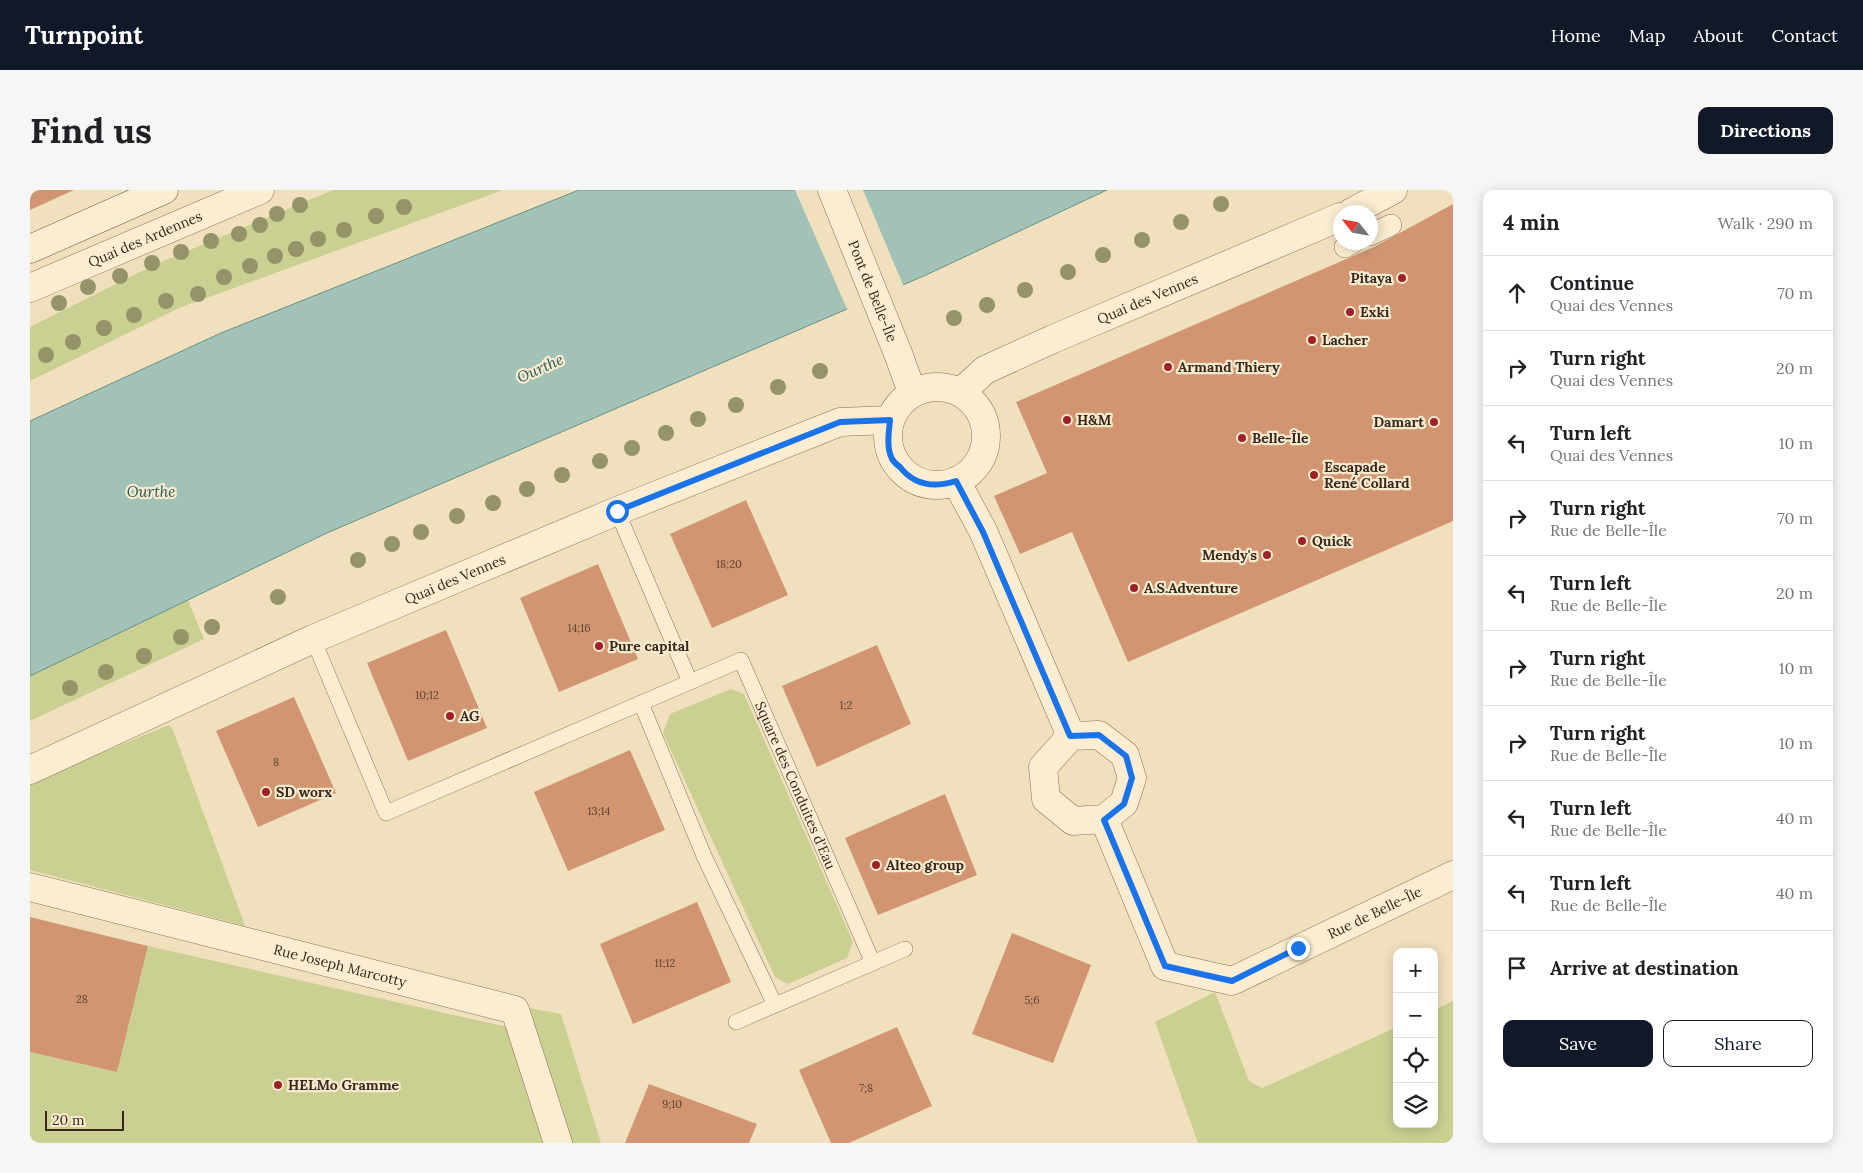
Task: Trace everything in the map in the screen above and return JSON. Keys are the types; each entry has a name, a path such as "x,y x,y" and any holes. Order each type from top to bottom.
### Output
{"street":[{"path":"30,250 164,190"},
{"name":"Quai des Ardennes","path":"30,288 260,190"},
{"name":"Pont de Belle-Île","path":"832,190 912,392"},
{"path":"1365,205 1393,190"},
{"name":"Quai des Vennes","path":"961,392 985,370 1062,335 1333,221"},
{"path":"1378,231 1391,225"},
{"path":"940,386 961,392 978,409 983,418 986,435 985,447 978,464 956,481 943,485 926,484 907,476 892,458 888,438 890,420 898,404 912,392 923,388 940,386"},
{"name":"Quai des Vennes","path":"30,770 313,639 617,511 840,422 890,420"},
{"path":"956,481 983,532 1070,736"},
{"path":"1099,735 1126,756 1132,778 1124,804 1104,820 1073,821 1046,799 1042,767 1070,736 1099,735"},
{"name":"Rue de Belle-Île","path":"1104,820 1165,966 1232,981 1453,875"},
{"name":"Rue Joseph Marcotty","path":"30,888 515,1010 558,1143"}],"lane":[{"path":"617,511 690,682"},
{"name":"Square des Conduites d'Eau","path":"313,639 386,813 741,660 872,963"},
{"path":"641,703 704,856 775,1005"},
{"path":"736,1022 905,949"}],"green space":[{"path":"333,190 503,190 179,308 30,381 30,327 154,265"},
{"path":"183,588 204,639 30,721 30,660"},
{"path":"731,689 744,694 853,942 847,958 788,984 775,977 663,733 670,714"},
{"path":"169,725 173,730 245,926 30,870 30,782"},
{"name":"HELMo Gramme","path":"148,946 507,1027 545,1143 30,1143 30,1052 117,1072"},
{"path":"1215,992 1249,1081 1262,1088 1393,1029 1393,1128 1438,1128 1438,1008 1453,1001 1453,1143 1198,1143 1155,1022"},
{"path":"524,1007 561,1014 601,1143 569,1143"}],"water":[{"name":"Ourthe","path":"579,190 1107,190 926,275 327,533 30,676 30,421 221,333"}],"pier":[{"path":"795,190 863,190 904,287 848,311"}],"building":[{"path":"30,190 74,190 30,210"},
{"name":"Belle-Île","path":"1453,204 1453,521 1128,662 1072,532 1020,554 994,496 1047,473 1016,402 1367,250 1378,250 1378,245"},
{"path":"746,500 788,595 712,628 670,534"},
{"path":"598,564 638,659 559,692 520,598"},
{"path":"446,630 487,728 408,761 367,663"},
{"path":"877,645 911,724 817,767 782,686"},
{"path":"294,697 336,793 258,827 216,731"},
{"path":"630,750 665,830 568,871 534,792"},
{"path":"945,794 977,875 878,915 845,838"},
{"path":"697,902 731,982 633,1024 600,944"},
{"path":"30,917 148,946 117,1072 30,1052"},
{"path":"1012,933 1091,965 1053,1063 972,1034"},
{"path":"897,1027 932,1106 849,1143 831,1143 799,1070"},
{"path":"649,1084 757,1124 749,1143 625,1143"}],"place":[{"name":"Pitaya","path":"1402,278"},
{"name":"Exki","path":"1350,312"},
{"name":"Lacher","path":"1312,340"},
{"name":"Armand Thiery","path":"1168,367"},
{"name":"H&M","path":"1067,420"},
{"name":"Damart","path":"1434,422"},
{"name":"Belle-Île","path":"1242,438"},
{"name":"Escapade René Collard","path":"1314,475"},
{"name":"Quick","path":"1302,541"},
{"name":"Mendy's","path":"1267,555"},
{"name":"A.S.Adventure","path":"1134,588"},
{"name":"Pure capital","path":"599,646"},
{"name":"AG","path":"450,716"},
{"name":"SD worx","path":"266,792"},
{"name":"Alteo group","path":"876,865"},
{"name":"HELMo Gramme","path":"278,1085"}],"route":[{"path":"617,511 840,422 890,420 888,438 892,458 907,476 926,484 943,485 956,481 983,532 1070,736 1099,735 1126,756 1132,778 1124,804 1104,820 1165,966 1232,981 1298,948"}]}
